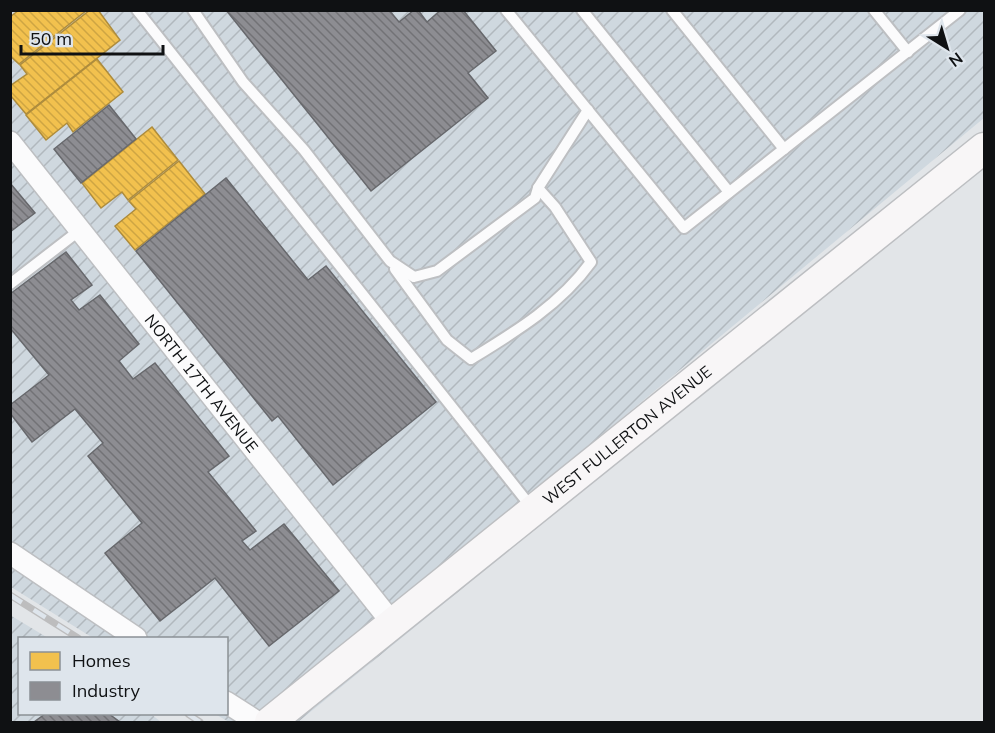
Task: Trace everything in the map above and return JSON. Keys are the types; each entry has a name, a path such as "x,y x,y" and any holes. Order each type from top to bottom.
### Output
{"street":[{"name":"NORTH 17TH AVENUE","path":"10,142 393,624"},
{"name":"WEST FULLERTON AVENUE","path":"270,723 984,148"},
{"path":"10,553 133,637"},
{"path":"228,703 257,723"}],"lane":[{"path":"136,10 534,510"},
{"path":"193,10 243,82 304,150 390,261 447,340 471,359 527,324 575,284 591,262 555,207 538,188"},
{"path":"506,10 684,228 960,10"},
{"path":"582,10 729,192"},
{"path":"672,10 784,149"},
{"path":"874,10 908,52"},
{"path":"390,261 414,277 437,271 535,198 538,188 588,110"},
{"path":"10,284 80,230"}],"shaded area":[{"path":"10,11 984,11 984,118 605,432 623,458 298,722 229,722 217,715 228,715 228,637 91,637 11,587"},
{"path":"10,615 46,637 18,637 18,715 152,715 161,722 11,722"}],"building: Homes":[{"path":"19,10 87,10 19,64 10,56 10,17"},
{"path":"90,10 98,10 120,40 26,114 10,95 10,86 27,74 20,65"},
{"path":"97,59 123,92 73,132 67,123 46,140 26,115"},
{"path":"152,127 178,160 128,200 122,192 101,208 82,183"},
{"path":"179,161 205,194 135,250 115,226 136,209 129,201"}],"building: Industry":[{"path":"226,10 389,10 399,22 414,10 418,10 427,22 441,10 463,10 496,51 468,73 488,98 371,191"},
{"path":"109,105 136,139 81,183 54,149"},
{"path":"226,178 308,280 326,266 436,402 333,485 278,416 272,421 136,251"},
{"path":"10,183 35,213 10,232"},
{"path":"66,252 92,285 71,300 79,310 100,295 139,344 119,361 133,379 155,363 229,456 208,472 256,531 242,541 250,550 284,524 339,591 269,646 215,578 160,621 105,553 142,523 88,456 103,443 75,409 32,442 10,413 10,405 49,375 10,328 10,294"},
{"path":"44,715 110,715 120,722 34,722"}],"railway":[{"path":"10,595 76,637"},
{"path":"190,715 200,722"}]}
